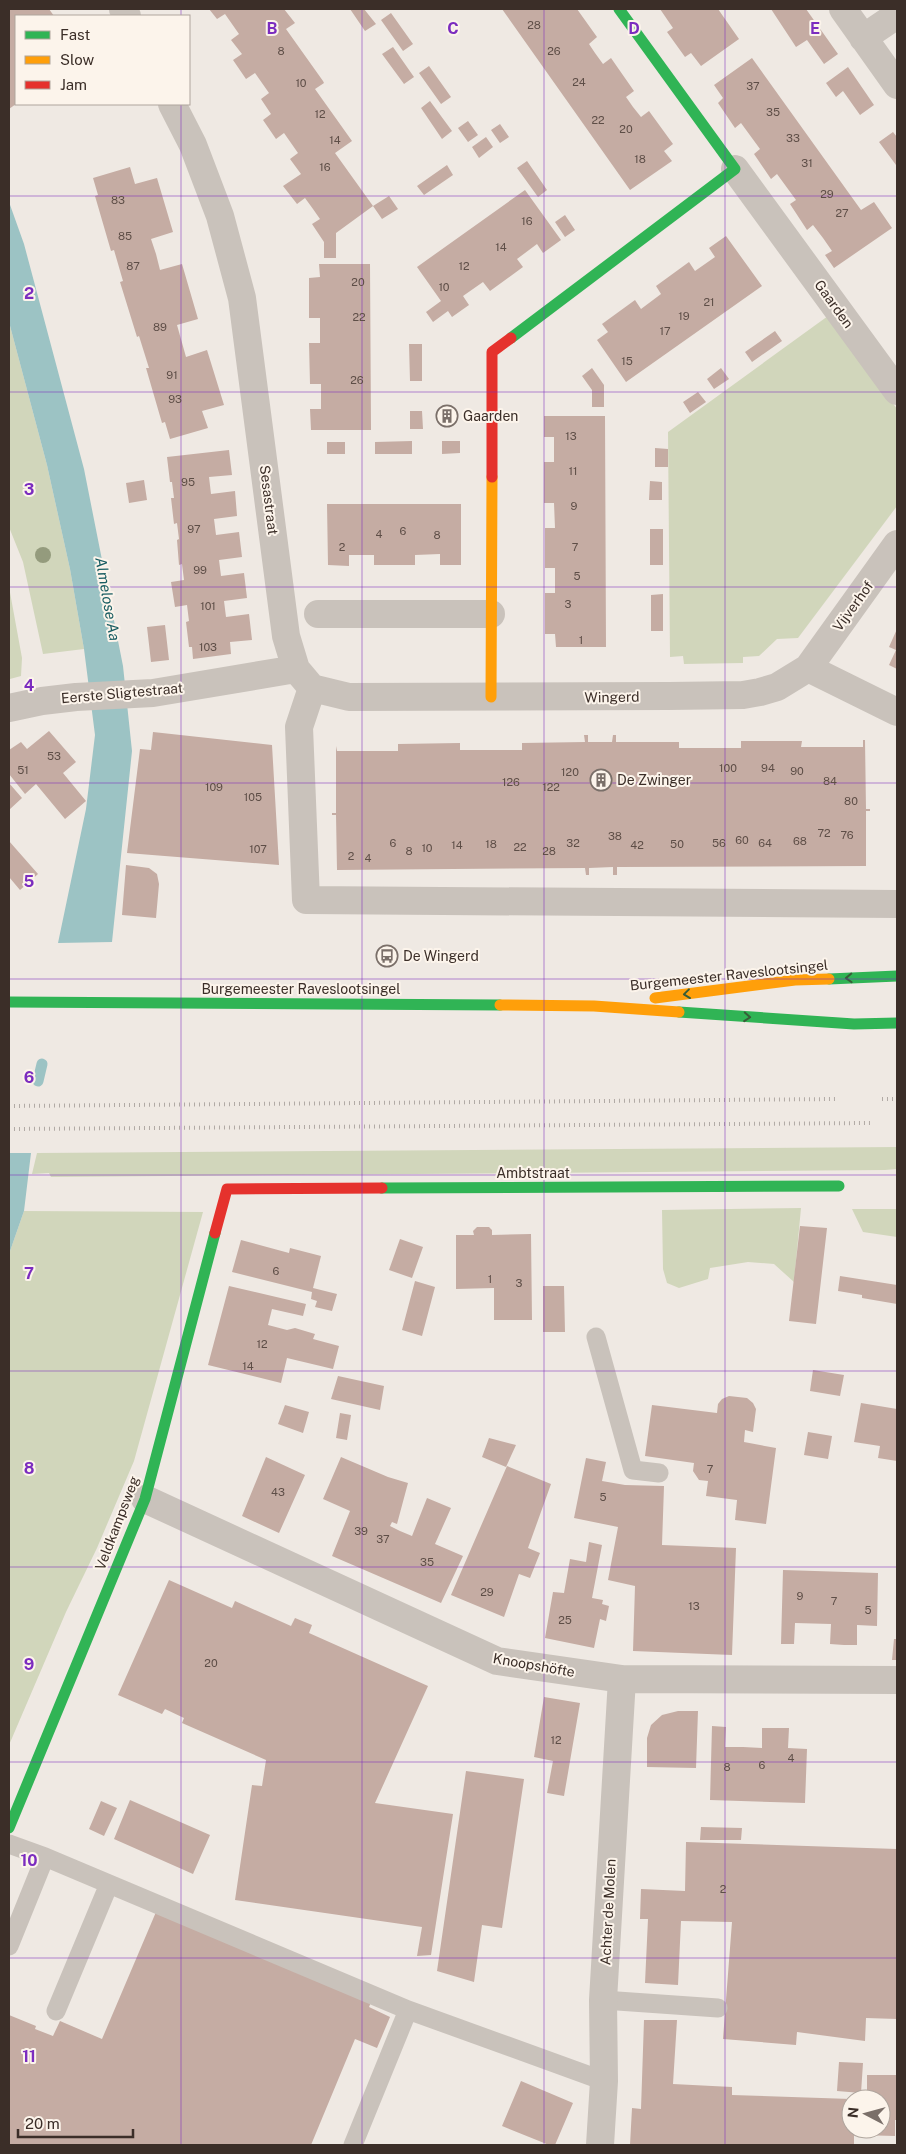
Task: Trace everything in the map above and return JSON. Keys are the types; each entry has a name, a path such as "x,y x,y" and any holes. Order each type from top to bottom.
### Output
{"street":[{"name":"Gaarden","path":"619,9 897,391"},
{"path":"843,9 897,85"},
{"path":"863,38 897,15"},
{"name":"Sesastraat","path":"173,105 193,145 220,216 242,298 286,636 304,679"},
{"path":"491,697 492,352 735,170"},
{"name":"Vijverhof","path":"808,668 897,544"},
{"path":"318,614 490,614"},
{"path":"808,668 897,712"},
{"name":"Wingerd","path":"304,679 349,697 742,695 777,687 808,668"},
{"path":"304,679 299,726 306,900 897,904"},
{"name":"Eerste Sligtestraat","path":"9,708 42,701 76,697 153,693 304,679"},
{"name":"Burgemeester Raveslootsingel","path":"594,1006 795,980 897,976"},
{"name":"Burgemeester Raveslootsingel","path":"9,1002 594,1006 854,1024 897,1023"},
{"name":"Ambtstraat","path":"227,1189 839,1186"},
{"name":"Veldkampsweg","path":"9,1828 145,1499 227,1189"},
{"name":"Knoopshöfte","path":"145,1499 496,1661 622,1679 897,1680"},
{"name":"Achter de Molen","path":"600,2145 604,2081 603,2000 622,1679"}],"lane":[{"path":"596,1338 633,1470 659,1473"},
{"path":"9,1844 45,1857 408,2010 604,2081"},
{"path":"9,1946 45,1857"},
{"path":"56,2011 109,1884"},
{"path":"603,2000 718,2008"},
{"path":"354,2145 408,2010"}],"green space":[{"path":"828,316 897,409 897,506 798,638 777,639 759,656 743,657 743,663 684,664 683,656 670,657 668,432"},
{"path":"9,322 47,465 70,569 84,649 43,654 23,562 9,527"},
{"path":"9,587 22,658 21,676 10,679"},
{"path":"897,1147 897,1169 885,1170 51,1177 49,1173 32,1174 37,1153"},
{"path":"801,1208 794,1282 774,1264 748,1262 710,1268 708,1279 679,1288 667,1283 663,1269 662,1210"},
{"path":"852,1209 897,1209 897,1237 863,1232"},
{"path":"24,1211 203,1212 134,1461 9,1745 9,1254"}],"water":[{"path":"9,202 24,244 84,469 123,666 132,751 112,942 58,943 86,809 95,735 84,649 70,569 47,465 9,322"},
{"path":"9,1153 31,1153 24,1211 9,1254"}],"building":[{"path":"9,9 49,9 53,15 15,15 15,105 9,109"},
{"path":"209,9 284,9 295,23 286,29 324,83 315,89 352,141 335,153 373,206 336,233 336,258 324,258 324,242 312,224 320,219 305,198 297,204 283,186 301,174 290,159 298,153 284,133 276,139 263,120 271,114 261,99 269,93 255,73 246,79 233,60 242,54 231,40 239,34 225,14 217,19"},
{"path":"350,9 364,9 376,24 365,31"},
{"path":"502,9 577,9 597,37 589,44 595,53 603,64 611,58 634,91 626,97 633,107 641,117 649,111 673,144 664,151 672,161 630,190"},
{"path":"660,9 718,9 739,39 701,66 691,53 685,57 667,32 673,28"},
{"path":"771,9 806,9 838,54 824,64 807,40 796,47"},
{"path":"391,13 413,44 403,51 381,20"},
{"path":"393,47 414,77 404,84 382,54"},
{"path":"752,58 861,210 874,202 892,228 834,268 825,255 832,251 823,238 813,225 807,230 790,204 796,200 777,174 771,179 754,154 760,149 741,123 735,128 718,103 723,98 714,85"},
{"path":"429,66 451,97 441,104 419,73"},
{"path":"848,67 874,105 860,115 843,91 836,97 826,83"},
{"path":"430,101 452,131 442,139 421,108"},
{"path":"468,121 478,135 468,142 458,128"},
{"path":"500,124 509,137 500,143 491,130"},
{"path":"893,132 897,137 896,165 879,142"},
{"path":"486,137 493,147 479,158 472,147"},
{"path":"527,161 547,190 538,197 517,168"},
{"path":"447,165 453,175 424,195 417,186"},
{"path":"130,167 135,184 157,178 173,232 151,239 160,270 182,264 198,319 177,325 186,357 207,350 224,405 202,411 208,428 170,439 165,422 162,423 146,368 149,368 139,336 137,337 120,282 123,281 114,250 111,251 95,196 98,195 93,178"},
{"path":"525,190 561,240 543,253 537,244 517,259 523,267 490,291 483,282 463,296 469,305 452,317 448,311 433,322 426,312 441,301 417,267"},
{"path":"389,196 398,209 382,219 373,206"},
{"path":"565,215 575,230 565,237 555,222"},
{"path":"726,236 762,286 626,382 597,340 608,332 602,324 635,300 641,309 661,294 656,286 689,262 695,271 715,257 709,248"},
{"path":"319,264 370,264 371,430 311,430 310,409 321,409 321,384 310,384 309,343 320,343 320,318 309,318 309,278 320,277"},
{"path":"775,331 782,341 752,362 745,352"},
{"path":"409,344 422,344 422,381 410,381"},
{"path":"592,368 604,385 604,407 592,407 592,390 582,376"},
{"path":"721,368 729,379 714,389 707,379"},
{"path":"698,392 706,402 690,413 683,402"},
{"name":"Gaarden","path":"440,409 455,409 454,423 440,423"},
{"path":"410,411 422,411 423,429 410,429"},
{"path":"544,416 605,416 606,647 556,647 555,634 545,634 545,593 555,593 555,568 545,568 545,528 555,528 554,503 544,503 544,462 554,462 554,437 544,437"},
{"path":"412,441 412,454 375,454 375,442"},
{"path":"442,441 460,441 460,453 442,454"},
{"path":"327,442 345,442 345,454 327,454"},
{"path":"655,448 668,449 668,467 655,467"},
{"path":"229,450 232,475 209,477 211,494 235,491 237,516 214,519 216,535 239,532 242,557 219,560 221,576 244,573 247,598 224,601 226,617 249,614 252,640 230,642 231,654 193,659 192,647 189,647 186,622 189,621 187,605 175,607 171,582 184,580 182,564 179,565 177,540 179,539 177,523 174,524 171,498 174,498 167,457"},
{"path":"144,480 147,500 129,503 126,483"},
{"path":"650,481 662,482 662,500 649,500"},
{"path":"327,504 461,504 461,565 440,565 440,554 415,555 415,565 374,565 374,555 349,555 349,566 328,565"},
{"path":"650,529 663,529 663,565 650,565"},
{"path":"663,594 663,631 651,631 651,595"},
{"path":"165,625 169,660 151,662 147,627"},
{"path":"897,629 897,669 889,665 896,650 889,647"},
{"path":"49,731 76,762 63,773 86,801 65,819 36,784 25,794 9,774 9,750 21,742 27,749"},
{"path":"153,732 272,745 279,865 127,853 140,749 151,750"},
{"name":"De Zwinger","path":"584,735 588,735 588,742 612,742 613,735 616,735 616,742 679,742 679,748 741,748 741,741 802,741 801,747 863,747 863,740 865,740 866,809 870,809 870,811 866,811 866,866 617,867 617,875 613,875 613,867 589,868 589,875 586,875 585,868 337,870 336,815 332,815 332,813 336,813 336,746 337,751 398,751 398,744 460,743 460,750 522,750 522,743 585,742"},
{"path":"9,783 22,798 9,810"},
{"path":"9,841 38,874 20,890 9,877"},
{"path":"126,865 149,868 157,874 159,884 156,918 122,915"},
{"path":"800,1226 827,1228 816,1324 789,1321"},
{"path":"477,1227 489,1227 492,1230 492,1235 531,1234 532,1320 494,1320 494,1288 456,1289 456,1235 474,1235 473,1231"},
{"path":"400,1239 423,1247 412,1278 389,1270"},
{"path":"241,1240 289,1253 290,1248 321,1256 313,1288 337,1294 332,1311 315,1307 317,1301 311,1299 312,1292 232,1272"},
{"path":"840,1276 897,1285 897,1304 862,1298 862,1295 838,1291"},
{"path":"415,1281 435,1287 422,1336 402,1330"},
{"path":"229,1286 306,1304 303,1316 272,1309 268,1325 287,1330 295,1328 315,1334 313,1339 339,1346 333,1369 287,1358 281,1383 208,1365"},
{"path":"543,1286 564,1286 565,1332 543,1332"},
{"path":"813,1370 844,1375 840,1396 810,1391"},
{"path":"338,1376 384,1386 380,1410 331,1399"},
{"path":"729,1396 747,1398 756,1409 753,1432 745,1430 744,1442 776,1448 766,1524 735,1520 737,1500 706,1496 708,1481 699,1480 693,1471 694,1463 645,1456 652,1405 717,1413 718,1404 722,1399"},
{"path":"861,1403 897,1409 897,1461 878,1458 880,1446 854,1442"},
{"path":"285,1405 309,1412 303,1433 278,1424"},
{"path":"340,1413 351,1415 347,1440 336,1438"},
{"path":"808,1432 832,1436 828,1459 804,1455"},
{"path":"489,1438 516,1445 506,1467 482,1457"},
{"path":"266,1457 305,1475 279,1533 242,1516"},
{"path":"341,1457 388,1477 408,1483 397,1524 392,1522 390,1526 400,1531 412,1536 427,1498 451,1508 435,1544 463,1556 441,1603 332,1556 350,1511 323,1499"},
{"path":"586,1458 606,1462 602,1481 625,1485 664,1486 662,1545 736,1548 732,1655 633,1651 635,1586 608,1580 618,1527 574,1518"},
{"path":"507,1466 551,1484 528,1548 540,1553 530,1578 519,1574 504,1617 451,1595"},
{"path":"589,1542 602,1545 592,1598 603,1600 602,1604 609,1606 606,1621 600,1619 594,1648 545,1638 553,1592 564,1593 570,1559 586,1562"},
{"path":"783,1570 878,1573 877,1626 857,1625 857,1645 844,1645 830,1644 831,1624 795,1623 794,1644 781,1644"},
{"path":"169,1580 232,1608 235,1601 291,1626 295,1618 312,1625 309,1633 428,1686 375,1803 453,1814 431,1955 417,1956 422,1927 235,1900 252,1785 262,1786 266,1760 182,1723 184,1718 165,1709 162,1714 118,1695"},
{"path":"894,1639 897,1639 897,1660 892,1660"},
{"path":"544,1697 580,1703 564,1796 547,1793 553,1761 534,1757"},
{"path":"678,1711 698,1711 696,1768 647,1767 647,1738 651,1725 662,1715"},
{"path":"712,1726 726,1727 725,1747 762,1748 762,1728 789,1728 788,1748 807,1749 805,1803 710,1800"},
{"path":"466,1771 524,1779 502,1928 482,1925 474,1982 437,1971"},
{"path":"130,1800 210,1835 193,1874 114,1839"},
{"path":"101,1801 117,1808 104,1836 89,1829"},
{"path":"701,1827 742,1828 741,1840 700,1840"},
{"path":"686,1842 897,1849 897,2019 866,2018 865,2041 797,2032 796,2045 723,2039 732,1922 681,1921 678,1985 645,1983 648,1919 640,1919 641,1889 685,1891"},
{"path":"156,1912 371,2002 369,2007 390,2017 377,2048 355,2039 311,2145 9,2145 9,2015 36,2026 35,2029 53,2036 60,2021 102,2039"},
{"path":"644,2020 677,2020 673,2084 732,2087 732,2095 841,2099 841,2139 854,2139 854,2145 630,2145 632,2108 641,2109"},
{"path":"839,2062 863,2063 861,2089 841,2089 841,2091 837,2091"},
{"path":"867,2075 897,2075 895,2136 891,2136 891,2089 867,2089"},
{"path":"521,2081 573,2103 555,2145 549,2145 502,2126"}],"waterway":[{"name":"Almelose Aa","path":"38,1081 42,1064"}],"railway":[{"path":"9,1106 837,1099"},
{"path":"882,1099 897,1099"},
{"path":"9,1129 870,1123"}],"traffic: fast":[{"path":"511,338 735,169 619,9"},
{"path":"829,979 897,976"},
{"path":"9,1002 500,1005"},
{"path":"679,1012 854,1024 897,1023"},
{"path":"382,1188 839,1186"},
{"path":"9,1828 145,1499 215,1233"}],"traffic: slow":[{"path":"491,697 492,477"},
{"path":"655,998 795,980 829,979"},
{"path":"500,1005 594,1006 679,1012"}],"traffic: jam":[{"path":"492,477 492,352 511,338"},
{"path":"215,1233 227,1189 382,1188"}],"place":[{"name":"Gaarden","path":"447,416"},
{"name":"De Zwinger","path":"601,780"},
{"name":"De Wingerd","path":"387,956"}]}
